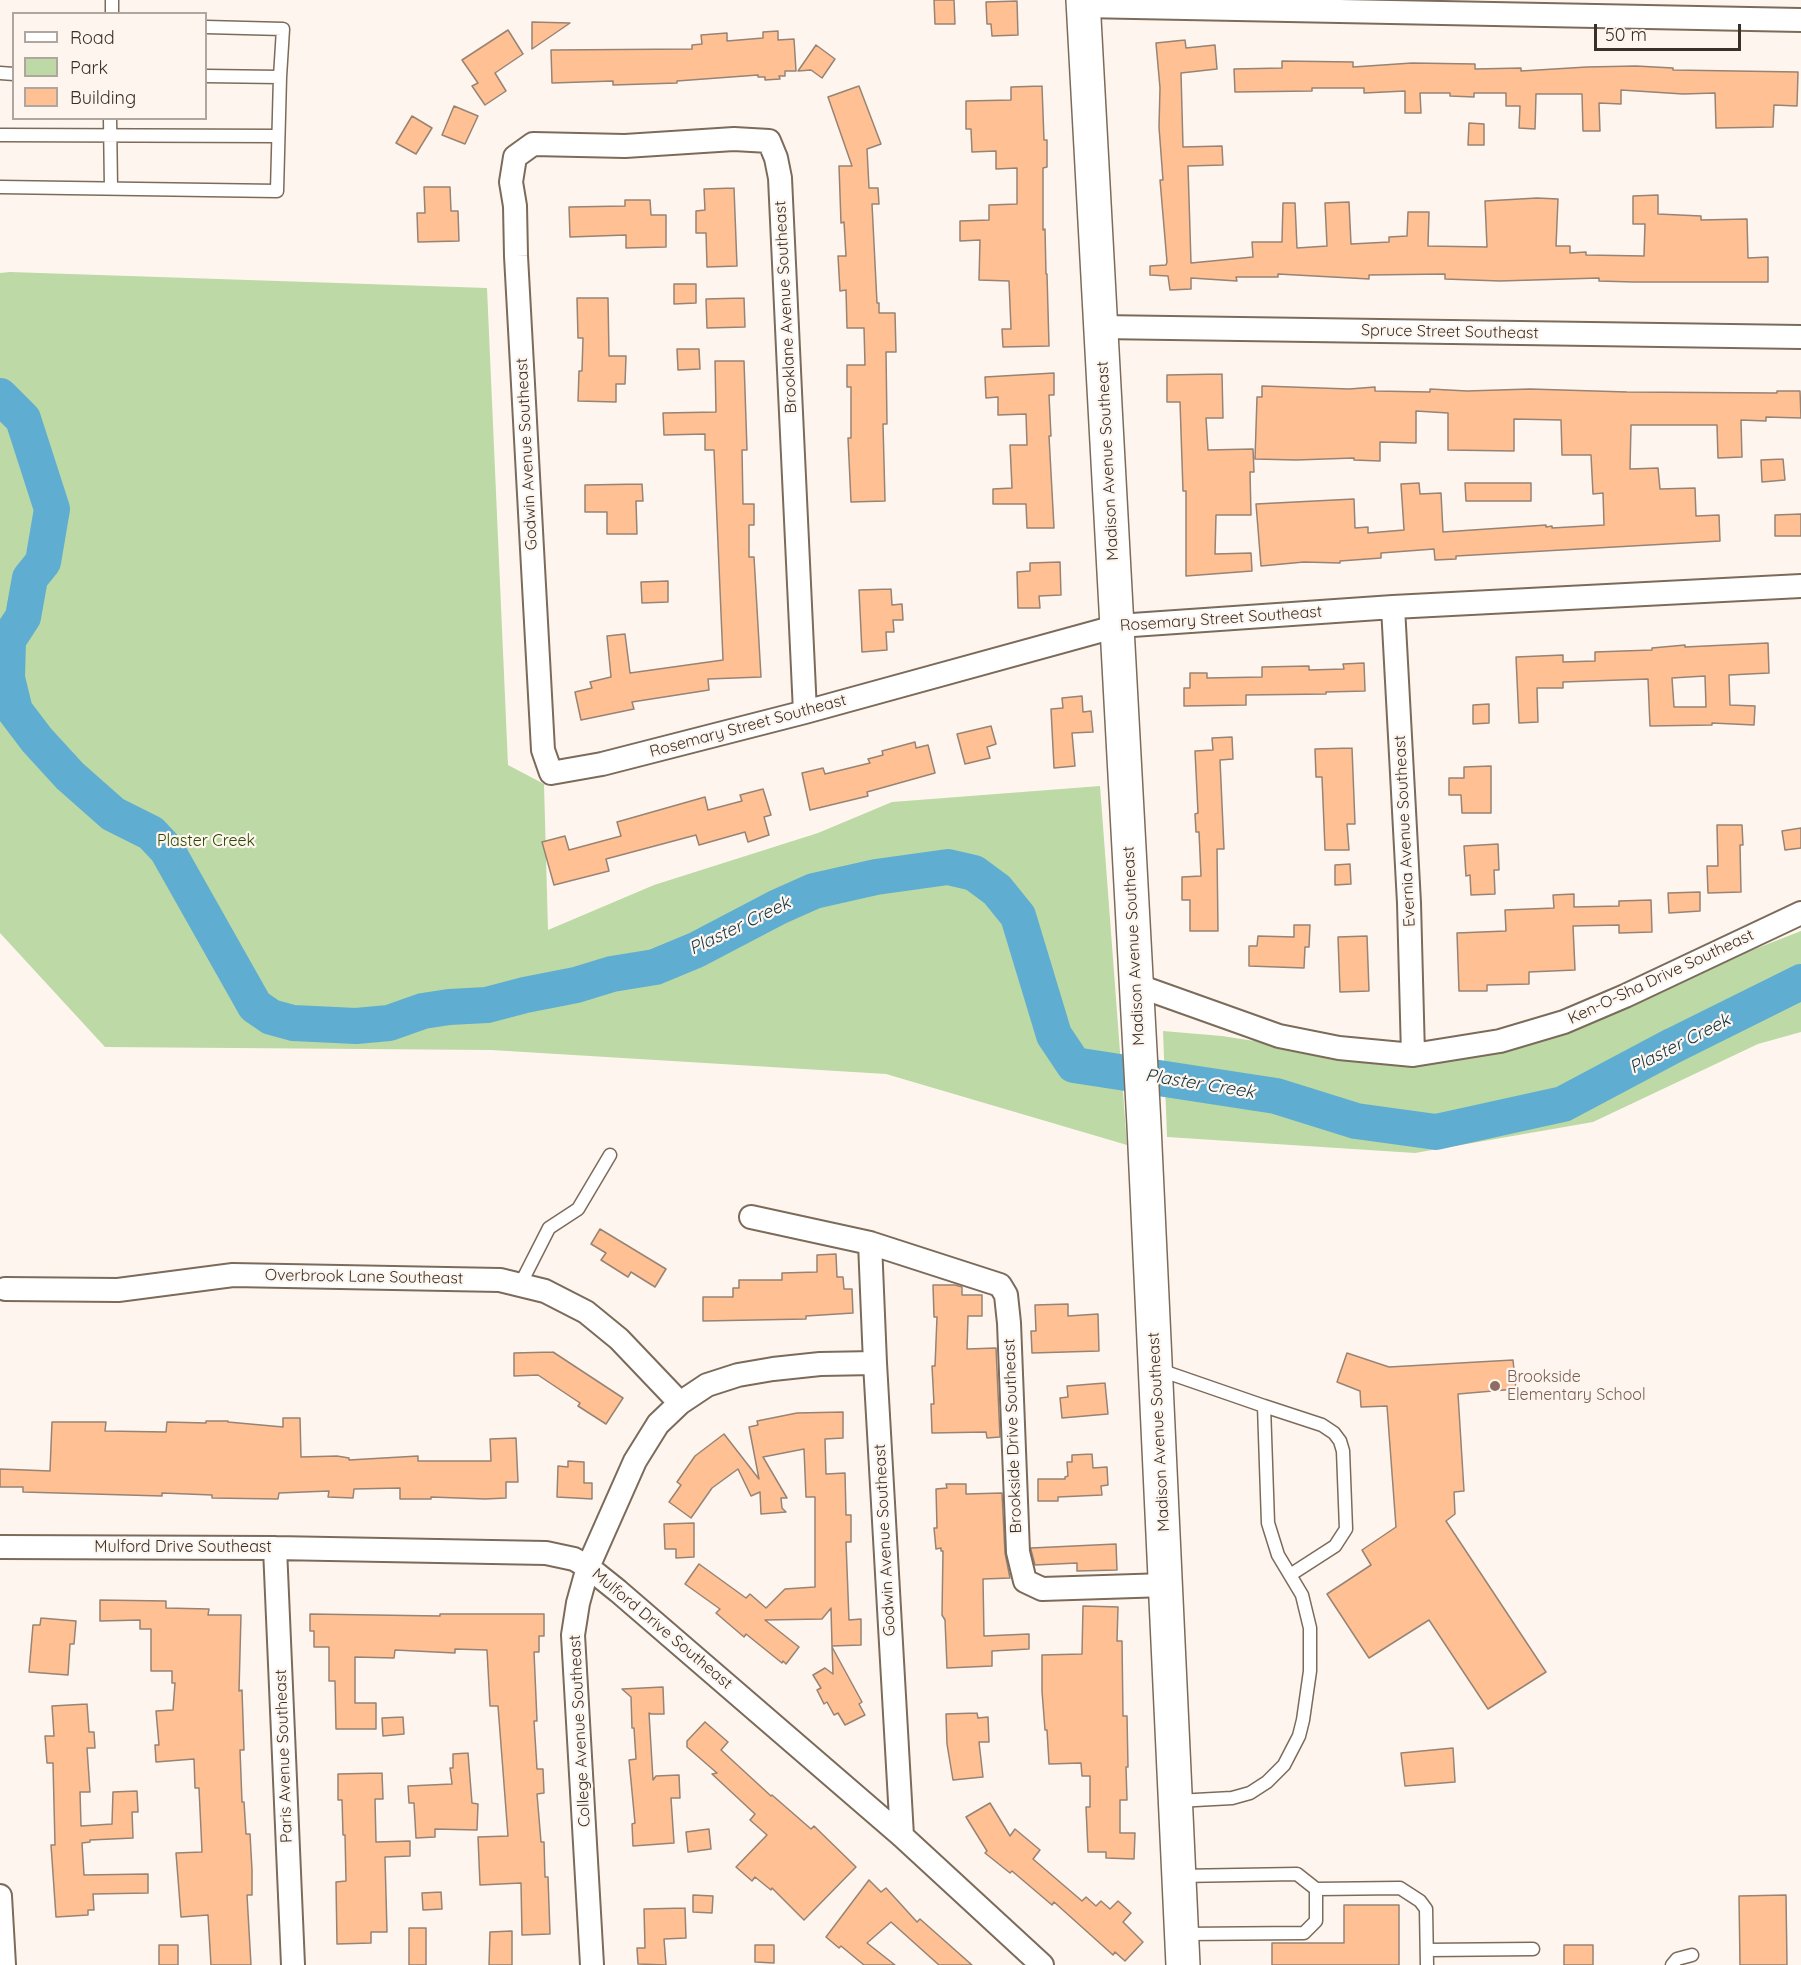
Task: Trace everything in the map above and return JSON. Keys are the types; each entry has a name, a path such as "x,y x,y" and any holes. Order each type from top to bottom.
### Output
{"street":[{"path":"1083,3 1801,20"},
{"name":"Madison Avenue Southeast","path":"1083,3 1144,1125 1182,1949"},
{"name":"Brooklane Avenue Southeast","path":"533,144 625,146 734,139 769,141 776,158 780,178 805,711"},
{"name":"Godwin Avenue Southeast","path":"533,144 515,157 511,182 515,206 543,750 550,773"},
{"name":"Spruce Street Southeast","path":"1100,327 1801,337"},
{"name":"Rosemary Street Southeast","path":"550,773 602,764 1118,626 1394,607 1801,586"},
{"name":"Evernia Avenue Southeast","path":"1394,607 1409,903 1413,1054"},
{"name":"Ken-O-Sha Drive Southeast","path":"1136,985 1279,1036 1340,1048 1413,1054 1500,1041 1564,1022 1625,996 1801,913"},
{"path":"751,1217 870,1244"},
{"name":"Godwin Avenue Southeast","path":"870,1244 902,1836"},
{"name":"Brookside Drive Southeast","path":"870,1244 991,1281 1000,1285 1006,1295 1018,1552 1020,1568 1025,1581 1042,1589 1166,1586"},
{"name":"Overbrook Lane Southeast","path":"5,1289 118,1290 233,1275 500,1280 545,1291 586,1312 619,1339 681,1403"},
{"name":"College Avenue Southeast","path":"592,1965 573,1635 578,1603 588,1567 635,1461 658,1424 681,1403 707,1385 738,1375 773,1369 820,1364 875,1363"},
{"name":"Mulford Drive Southeast","path":"0,1546 275,1548 560,1555 588,1567 902,1836 1042,1965"},
{"name":"Paris Avenue Southeast","path":"275,1548 293,1965"},
{"path":"0,1896 4,1965"}],"lane":[{"path":"0,187 278,191 283,29 207,27"},
{"path":"207,76 280,77"},
{"path":"111,120 111,188"},
{"path":"0,135 278,136"},
{"path":"520,1285 549,1228 578,1209 610,1155"},
{"path":"1156,1369 1322,1425 1334,1433 1340,1441 1343,1451 1346,1529 1335,1546 1290,1575"},
{"path":"1176,1802 1232,1798 1250,1793 1284,1765 1299,1736 1303,1720 1308,1696 1310,1628 1302,1595 1278,1555 1268,1523 1264,1406"},
{"path":"1179,1876 1297,1874 1316,1889 1400,1888 1411,1893 1426,1910 1427,1965"},
{"path":"1182,1949 1304,1933 1316,1921 1316,1889"},
{"path":"1427,1950 1533,1949"},
{"path":"1672,1965 1677,1959 1692,1955"}],"green space":[{"name":"Plaster Creek","path":"0,273 487,288 508,765 544,784 548,930 654,885 818,833 892,802 1100,786 1127,1145 886,1074 491,1050 105,1047 0,933"},
{"name":"Plaster Creek","path":"1801,931 1801,1032 1758,1044 1593,1122 1415,1153 1167,1137 1163,1031 1222,1036 1364,1058 1603,1017 1737,956"}],"building":[{"path":"934,0 954,0 955,24 935,24"},
{"path":"1017,1 1018,35 992,36 991,24 987,24 986,2"},
{"path":"532,22 570,23 532,49"},
{"path":"508,30 523,54 495,73 506,91 485,105 472,86 478,83 462,60"},
{"path":"778,31 778,40 794,39 796,71 785,71 785,76 779,76 780,79 765,80 765,77 758,77 758,75 677,81 677,83 613,85 613,81 552,83 551,50 692,49 692,45 702,44 701,35 727,33 727,41 763,38 763,32"},
{"path":"1185,40 1186,48 1215,45 1217,69 1181,73 1183,147 1222,146 1223,165 1188,166 1191,263 1253,257 1252,242 1282,242 1283,203 1295,203 1297,248 1327,246 1325,203 1349,202 1351,244 1389,242 1389,237 1407,236 1408,212 1429,212 1428,246 1487,247 1485,201 1537,198 1558,199 1556,246 1570,246 1570,253 1586,252 1586,255 1644,256 1645,224 1633,224 1633,196 1658,195 1658,214 1701,216 1701,220 1747,219 1748,258 1768,257 1768,282 1633,282 1599,281 1599,278 1500,281 1445,279 1445,274 1369,275 1369,279 1278,274 1278,277 1236,277 1237,281 1191,278 1191,289 1170,290 1168,276 1150,275 1150,266 1166,265 1167,262 1160,180 1163,180 1156,43"},
{"path":"816,45 835,59 822,78 811,70 798,71"},
{"path":"1282,61 1353,62 1353,67 1412,63 1475,64 1475,69 1521,68 1521,71 1636,66 1673,68 1673,70 1798,72 1797,106 1774,105 1773,127 1716,128 1715,93 1683,94 1621,90 1621,104 1599,103 1600,131 1583,131 1582,94 1536,94 1535,129 1519,128 1520,106 1506,106 1506,93 1474,93 1474,97 1450,96 1450,93 1420,93 1421,113 1405,113 1405,91 1364,93 1364,88 1312,88 1312,91 1235,92 1234,69 1282,68"},
{"path":"859,86 881,144 867,149 869,188 878,188 879,204 872,204 877,303 879,303 879,313 895,313 896,352 886,352 887,424 883,424 885,501 851,502 848,438 851,438 851,387 847,387 847,365 865,365 864,328 847,328 846,290 840,291 838,256 846,256 844,222 841,223 839,166 852,166 828,97"},
{"path":"1042,86 1044,140 1047,140 1047,167 1043,168 1043,230 1045,229 1049,346 1003,347 1002,329 1011,329 1009,281 979,280 980,240 960,241 960,221 989,220 989,205 1017,204 1017,168 996,169 996,151 972,152 971,129 966,129 966,101 1011,100 1011,87"},
{"path":"454,106 478,116 465,144 442,135"},
{"path":"412,116 432,128 416,154 396,143"},
{"path":"1469,123 1484,124 1484,145 1468,145"},
{"path":"424,187 450,187 451,211 458,211 459,241 418,242 417,213 425,213"},
{"path":"734,188 737,266 707,267 706,233 696,233 696,211 705,210 704,189"},
{"path":"625,200 650,200 651,215 666,215 666,247 626,248 626,235 570,237 569,207 625,206"},
{"path":"674,284 696,284 696,303 674,304"},
{"path":"577,298 608,298 609,356 626,356 625,384 616,384 616,402 578,401 583,338 578,338"},
{"path":"744,298 745,327 707,328 706,299"},
{"path":"677,349 699,349 700,369 678,370"},
{"path":"715,361 744,361 747,450 742,450 743,504 754,504 754,525 749,525 749,557 754,557 761,677 708,679 709,690 632,702 634,709 581,720 575,692 592,688 590,682 611,677 607,636 625,634 630,673 723,660 714,450 705,450 705,434 664,435 663,413 716,412"},
{"path":"1054,373 1054,395 1049,395 1051,436 1049,436 1054,528 1027,528 1026,504 993,504 993,489 1012,488 1010,445 1027,445 1026,414 998,415 998,397 986,398 985,377"},
{"path":"1222,374 1223,418 1206,418 1208,450 1253,449 1254,472 1250,472 1251,515 1216,515 1215,554 1251,553 1252,571 1186,576 1186,491 1183,491 1180,402 1167,402 1167,375"},
{"path":"1262,386 1349,389 1375,387 1375,391 1430,392 1430,389 1777,393 1777,391 1800,391 1801,418 1766,417 1766,421 1741,420 1742,457 1718,458 1717,425 1631,425 1630,469 1658,468 1660,489 1695,488 1696,516 1719,515 1720,541 1456,556 1456,559 1435,560 1434,549 1381,553 1381,558 1340,561 1340,563 1304,562 1261,566 1256,504 1354,499 1355,528 1368,527 1368,533 1404,530 1401,484 1419,483 1420,494 1441,493 1443,532 1546,525 1552,528 1604,525 1603,493 1593,494 1591,455 1562,455 1561,420 1514,419 1514,451 1448,450 1448,413 1416,411 1416,443 1380,442 1380,461 1354,460 1354,458 1255,459 1257,397 1262,397"},
{"path":"1783,459 1785,480 1762,482 1761,460"},
{"path":"1465,483 1531,483 1531,501 1466,501"},
{"path":"642,484 643,501 636,501 637,534 607,534 607,512 585,512 585,485"},
{"path":"1801,514 1801,536 1775,536 1775,515"},
{"path":"1060,562 1061,595 1039,596 1040,608 1018,608 1017,572 1030,571 1030,563"},
{"path":"668,581 668,602 642,603 641,582"},
{"path":"891,589 892,605 902,604 903,620 893,620 894,632 886,632 887,650 862,652 859,590"},
{"path":"1768,643 1769,673 1729,675 1730,705 1755,706 1754,725 1712,723 1712,725 1650,726 1648,679 1563,682 1563,688 1537,688 1538,722 1519,723 1516,657 1563,655 1563,662 1595,661 1595,652 1652,650 1652,648 1685,645 1685,647","holes":["1705,676 1706,707 1674,707 1672,678"]},
{"path":"1364,663 1365,691 1246,695 1246,705 1184,706 1184,688 1190,688 1190,673 1207,673 1207,678 1262,677 1262,667 1309,666 1309,670 1344,669 1343,664"},
{"path":"1082,696 1083,712 1091,711 1093,732 1072,733 1075,766 1054,768 1051,709 1063,708 1062,698"},
{"path":"1489,704 1489,723 1473,724 1473,705"},
{"path":"991,726 996,744 987,747 990,758 965,764 957,734"},
{"path":"1232,737 1233,759 1220,760 1224,849 1217,849 1218,931 1190,931 1190,900 1182,900 1182,877 1201,876 1199,832 1196,832 1195,814 1198,813 1195,751 1213,750 1212,738"},
{"path":"915,742 916,748 928,745 935,773 867,792 868,796 810,810 802,773 823,768 825,774 870,763 868,759 883,755 882,751"},
{"path":"1352,748 1355,824 1347,824 1349,850 1325,850 1322,777 1316,777 1315,749"},
{"path":"1491,766 1491,813 1462,813 1461,795 1449,795 1449,778 1464,778 1464,767"},
{"path":"763,789 771,815 764,817 769,835 748,842 745,832 699,845 696,835 606,859 609,871 554,885 542,842 565,836 569,850 621,836 617,822 705,797 708,810 742,801 740,795"},
{"path":"1717,825 1742,825 1741,892 1708,893 1707,866 1718,866"},
{"path":"1801,828 1801,848 1785,850 1782,831"},
{"path":"1498,844 1499,870 1494,870 1495,894 1471,895 1470,875 1466,876 1464,846"},
{"path":"1350,864 1351,884 1335,885 1335,865"},
{"path":"1700,892 1700,911 1669,913 1668,893"},
{"path":"1574,894 1574,907 1619,906 1619,901 1651,900 1652,932 1619,933 1619,925 1573,926 1575,970 1529,972 1529,984 1487,985 1487,991 1459,991 1457,933 1506,931 1505,910 1554,908 1553,895"},
{"path":"1294,925 1310,925 1309,947 1305,947 1304,968 1249,966 1249,946 1257,946 1258,936 1294,937"},
{"path":"1367,936 1369,991 1340,992 1338,937"},
{"path":"600,1229 666,1269 655,1287 631,1272 628,1277 601,1260 606,1253 591,1244"},
{"path":"836,1254 837,1277 843,1277 844,1289 852,1289 853,1313 806,1316 806,1319 703,1321 703,1297 733,1297 733,1288 739,1288 739,1280 782,1280 782,1273 817,1272 817,1255"},
{"path":"933,1285 955,1285 962,1287 962,1295 982,1295 982,1316 968,1316 967,1349 996,1348 1000,1437 987,1438 986,1432 932,1433 931,1404 934,1404 932,1366 935,1366 937,1317 934,1317"},
{"path":"1068,1304 1068,1316 1098,1314 1099,1351 1032,1353 1031,1331 1036,1331 1035,1305"},
{"path":"553,1352 623,1398 606,1424 578,1406 580,1403 538,1375 514,1376 514,1353"},
{"path":"1347,1353 1389,1367 1513,1360 1516,1389 1458,1394 1464,1491 1454,1492 1455,1514 1446,1521 1546,1672 1488,1709 1429,1620 1369,1658 1327,1594 1371,1565 1362,1550 1396,1527 1387,1406 1361,1407 1360,1391 1337,1382"},
{"path":"1105,1383 1108,1414 1062,1418 1060,1398 1068,1397 1067,1386"},
{"path":"843,1412 843,1438 825,1439 826,1474 845,1473 846,1515 851,1515 851,1542 846,1542 849,1620 861,1619 861,1645 832,1646 831,1608 822,1619 765,1620 799,1647 786,1664 746,1634 744,1637 716,1613 720,1609 685,1584 699,1564 746,1598 750,1594 766,1608 785,1589 815,1587 815,1497 806,1497 804,1449 763,1457 787,1498 781,1498 782,1508 786,1512 761,1514 760,1492 751,1496 738,1469 712,1488 691,1518 669,1502 681,1485 677,1482 695,1456 724,1434 759,1479 749,1427 758,1425 757,1421 797,1413"},
{"path":"283,1418 300,1418 301,1457 337,1456 349,1458 349,1460 418,1456 418,1461 491,1461 490,1439 516,1438 518,1482 506,1482 506,1498 485,1499 431,1497 431,1499 400,1499 400,1488 354,1489 353,1498 328,1497 329,1491 279,1493 278,1499 212,1498 212,1495 162,1493 162,1496 23,1492 23,1487 0,1487 0,1469 50,1471 52,1422 106,1422 105,1431 166,1432 167,1422 228,1421 283,1427"},
{"path":"1092,1454 1093,1468 1107,1467 1108,1485 1101,1486 1102,1495 1058,1497 1058,1501 1038,1501 1038,1479 1065,1479 1068,1476 1067,1462 1072,1462 1072,1455"},
{"path":"568,1461 584,1462 584,1483 592,1483 592,1499 557,1497 558,1466 568,1467"},
{"path":"946,1484 966,1484 966,1494 1002,1493 1005,1553 1010,1578 983,1579 984,1636 1029,1634 1029,1649 992,1651 992,1666 947,1668 945,1620 942,1615 943,1551 941,1548 936,1549 934,1528 937,1528 936,1489 947,1488"},
{"path":"694,1523 694,1557 676,1558 676,1549 665,1549 664,1524"},
{"path":"1116,1544 1117,1570 1077,1571 1077,1563 1035,1565 1031,1550 1031,1548"},
{"path":"100,1600 166,1601 166,1608 209,1609 208,1615 241,1615 239,1691 242,1690 244,1750 240,1750 242,1802 244,1802 246,1834 250,1834 252,1870 252,1895 247,1895 251,1965 211,1965 208,1915 181,1917 176,1853 202,1852 199,1788 195,1788 194,1759 156,1762 155,1745 159,1745 156,1711 173,1710 175,1683 172,1683 172,1671 151,1671 151,1629 140,1629 140,1620 100,1621"},
{"path":"1083,1606 1118,1607 1117,1641 1122,1641 1123,1716 1127,1716 1128,1767 1126,1767 1127,1800 1120,1800 1120,1833 1135,1833 1134,1859 1106,1858 1106,1852 1088,1852 1086,1807 1090,1807 1090,1776 1082,1776 1081,1763 1049,1764 1042,1691 1042,1655 1082,1654"},
{"path":"310,1614 440,1616 440,1614 544,1614 544,1636 539,1636 539,1652 534,1652 537,1721 534,1721 537,1769 543,1769 544,1793 537,1794 541,1842 544,1842 545,1877 548,1877 550,1934 522,1935 521,1883 480,1885 478,1837 508,1836 498,1706 490,1706 487,1650 455,1649 455,1653 395,1650 394,1658 355,1657 355,1703 376,1703 376,1729 336,1729 335,1681 329,1681 329,1647 314,1647 314,1631 310,1631"},
{"path":"41,1618 76,1621 74,1644 70,1644 68,1675 29,1672 33,1625 40,1625"},
{"path":"832,1647 862,1702 859,1704 865,1715 845,1725 838,1713 834,1715 827,1702 824,1704 817,1690 821,1688 813,1675 825,1668 833,1674"},
{"path":"663,1687 664,1714 649,1713 653,1780 656,1776 679,1775 680,1798 671,1798 674,1843 633,1846 632,1824 635,1823 629,1760 636,1759 634,1728 632,1728 631,1697 622,1689"},
{"path":"87,1704 89,1732 94,1732 95,1748 87,1748 90,1792 80,1792 81,1826 112,1824 113,1792 137,1791 138,1812 132,1812 133,1838 90,1840 90,1842 82,1843 84,1875 148,1874 148,1893 93,1894 94,1910 88,1910 88,1915 56,1917 51,1845 55,1845 53,1763 47,1763 45,1736 54,1736 52,1706"},
{"path":"977,1713 978,1718 988,1717 989,1742 979,1742 983,1777 953,1780 947,1744 946,1714"},
{"path":"403,1717 404,1734 383,1736 382,1718"},
{"path":"705,1722 728,1742 721,1750 811,1829 814,1826 856,1867 804,1920 772,1888 771,1890 755,1877 752,1881 736,1867 767,1835 750,1820 755,1814 712,1774 717,1773 687,1747 687,1741"},
{"path":"1453,1748 1455,1782 1405,1786 1401,1753"},
{"path":"468,1753 472,1803 478,1804 477,1830 435,1829 435,1837 416,1838 414,1803 409,1803 408,1786 452,1784 450,1768 453,1768 453,1754"},
{"path":"382,1773 383,1799 375,1799 376,1842 410,1841 410,1856 385,1857 387,1932 371,1932 371,1943 337,1944 336,1882 346,1881 345,1835 343,1835 342,1800 338,1800 338,1774"},
{"path":"990,1803 1010,1836 1015,1829 1040,1850 1033,1859 1082,1901 1086,1897 1096,1906 1101,1901 1110,1909 1118,1901 1131,1913 1123,1922 1143,1942 1125,1961 1115,1952 1113,1955 1054,1902 1052,1905 1012,1871 1010,1873 985,1853 987,1851 966,1817"},
{"path":"709,1829 711,1849 688,1852 686,1832"},
{"path":"869,1880 881,1892 886,1888 917,1922 920,1919 972,1965 939,1965 891,1922 867,1943 895,1965 864,1965 841,1946 839,1948 826,1937"},
{"path":"441,1892 442,1909 423,1910 422,1893"},
{"path":"693,1895 713,1896 712,1913 693,1912"},
{"path":"1786,1895 1787,1965 1740,1965 1739,1896"},
{"path":"1344,1905 1399,1905 1399,1965 1272,1965 1272,1943 1344,1943"},
{"path":"685,1908 686,1938 664,1939 666,1965 638,1964 637,1948 645,1948 644,1909"},
{"path":"409,1928 426,1928 426,1965 409,1965"},
{"path":"512,1931 512,1965 489,1965 490,1932"},
{"path":"159,1945 178,1945 178,1965 159,1965"},
{"path":"755,1945 774,1945 774,1963 755,1962"},
{"path":"1564,1945 1593,1945 1593,1965 1564,1965"}],"waterway":[{"name":"Plaster Creek","path":"0,396 23,419 52,509 43,562 30,578 23,617 8,640 7,678 15,711 37,740 70,776 113,814 151,833 167,850 255,1006 271,1017 293,1023 356,1026 389,1023 423,1011 487,1005 576,985 612,974 655,967 696,950 814,891 876,877 948,867 974,873 997,890 1018,916 1054,1035 1074,1065 1276,1096 1356,1121 1436,1132 1563,1104 1674,1045 1801,982"}],"place":[{"name":"Brookside Elementary School","path":"1495,1386"}]}
